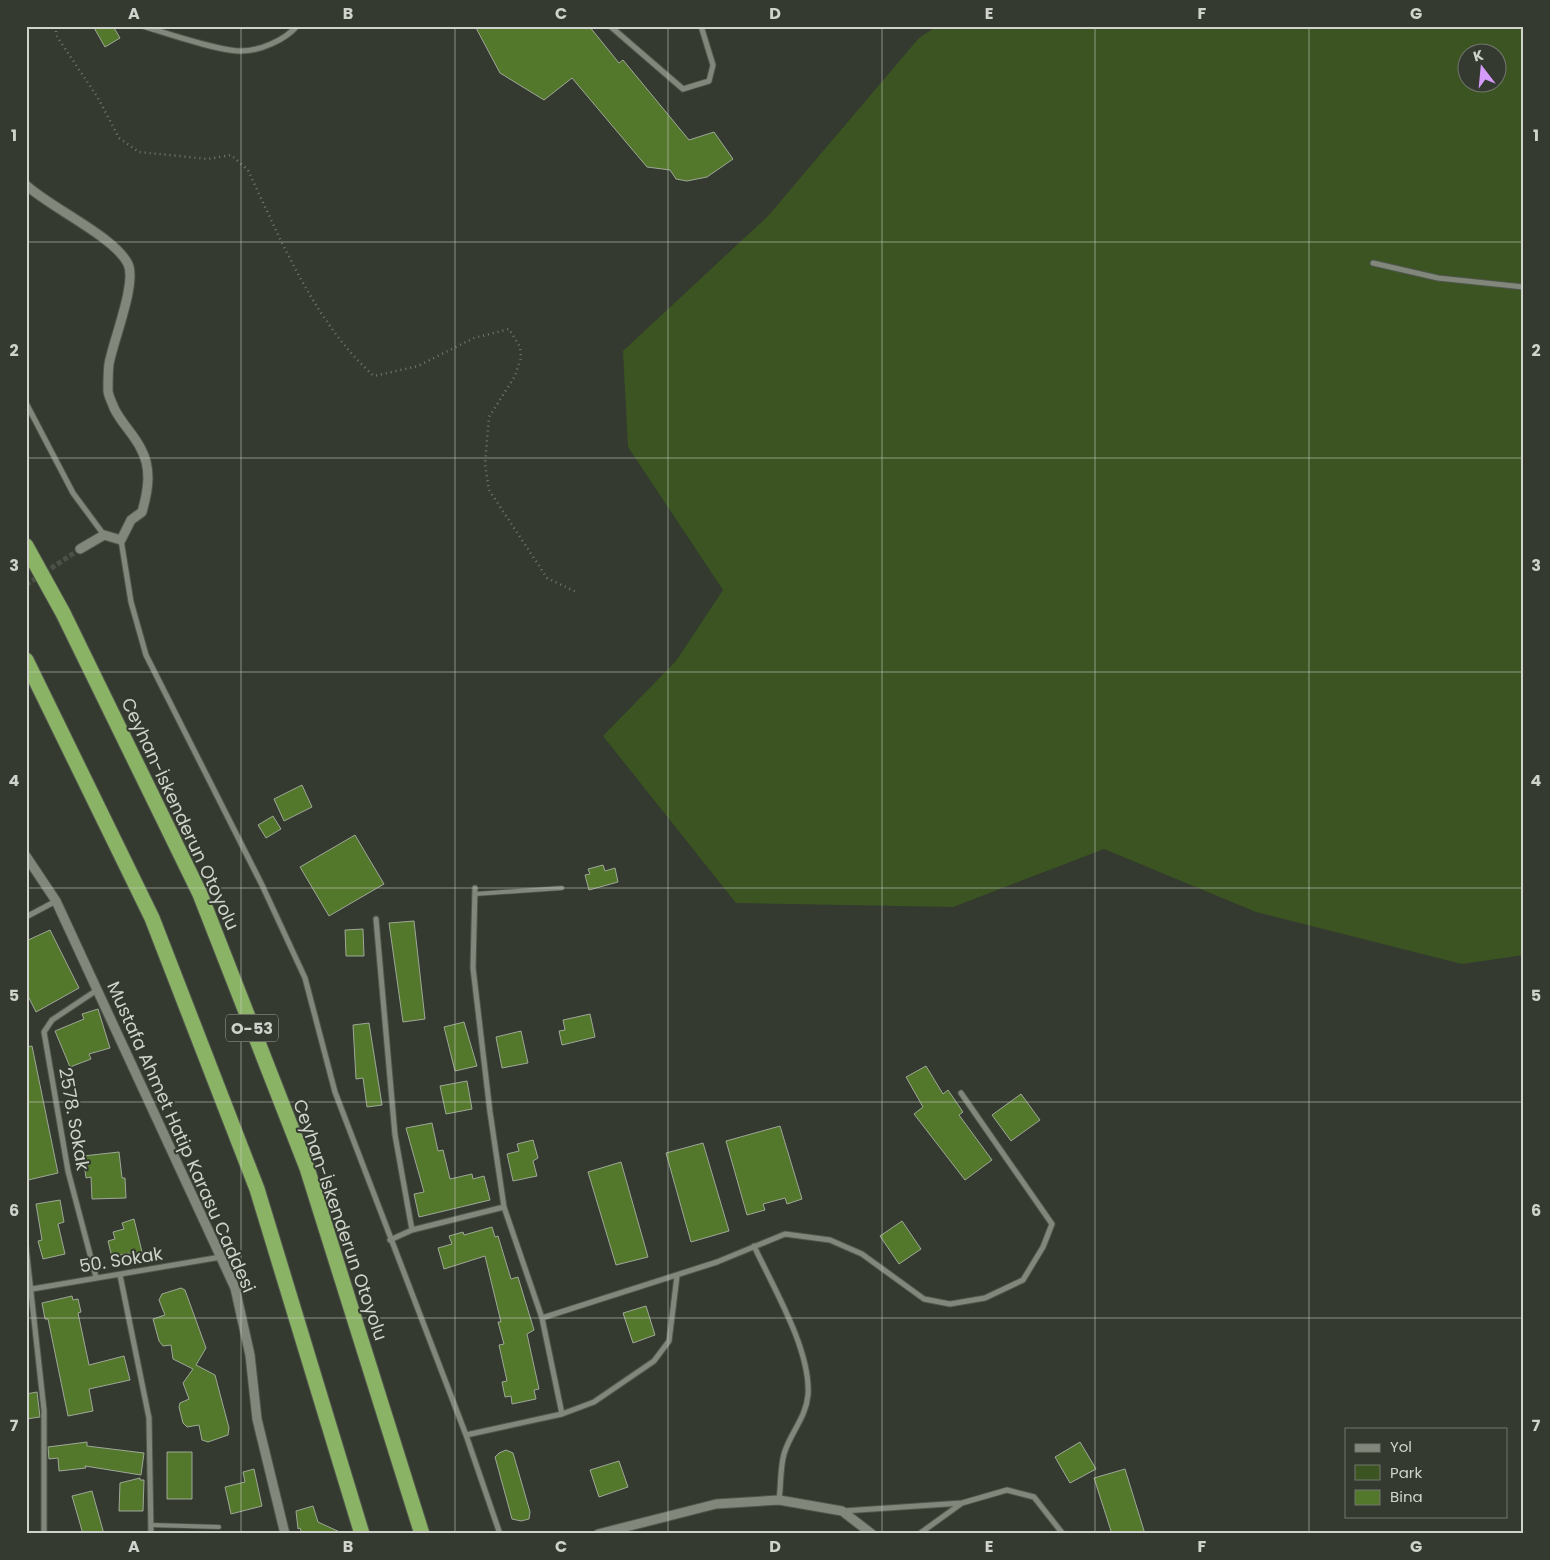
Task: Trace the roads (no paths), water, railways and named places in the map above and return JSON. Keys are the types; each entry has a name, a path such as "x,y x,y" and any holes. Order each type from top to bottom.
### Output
{"highway":[{"name":"Ceyhan-İskenderun Otoyolu","path":"26,546 63,613 200,894 307,1168 422,1534"},
{"name":"O-53","path":"26,660 152,918 258,1188 362,1534"}],"street":[{"path":"142,26 241,51 275,42 297,26"},
{"path":"610,26 683,89 709,82 713,65 701,26"},
{"path":"26,185 65,215 98,235 120,254 128,265 130,282 109,364 108,393 118,417 142,450 148,469 147,492 142,512 131,520 121,540 131,602 146,655 258,876 305,978 335,1092 466,1435 500,1534"},
{"path":"1373,263 1438,278 1524,287"},
{"path":"26,403 73,492 104,535 121,540"},
{"path":"80,550 104,535"},
{"name":"Mustafa Ahmet Hatip Karasu Caddesi","path":"26,856 56,901 234,1288 250,1356 257,1419 285,1534"},
{"path":"475,891 473,968 490,1112 504,1207 542,1318 562,1414"},
{"path":"26,917 56,901"},
{"path":"376,919 395,1135 412,1230"},
{"name":"2578. Sokak","path":"96,1277 68,1171 44,1032 52,1020 97,990"},
{"path":"542,1318 677,1276 785,1234 830,1240 862,1254 924,1299 950,1304 985,1298 1023,1280 1043,1247 1052,1224 961,1093"},
{"path":"390,1240 412,1230 504,1207"},
{"path":"754,1246 798,1338 805,1367 808,1394 804,1414 784,1454 779,1500"},
{"path":"26,1247 29,1289 44,1410 44,1534"},
{"name":"50. Sokak","path":"29,1289 221,1257"},
{"path":"120,1275 150,1418 150,1534"},
{"path":"466,1435 562,1414 594,1402 654,1361 669,1341 677,1276"},
{"path":"598,1534 716,1504 779,1500 842,1511 962,1503 1007,1490 1034,1497 1063,1534"},
{"path":"919,1534 962,1503"},
{"path":"842,1511 872,1534"}],"lane":[{"path":"475,891 562,888"},
{"path":"151,1525 219,1527"}],"tunnel":[{"path":"26,585 80,549"}]}
